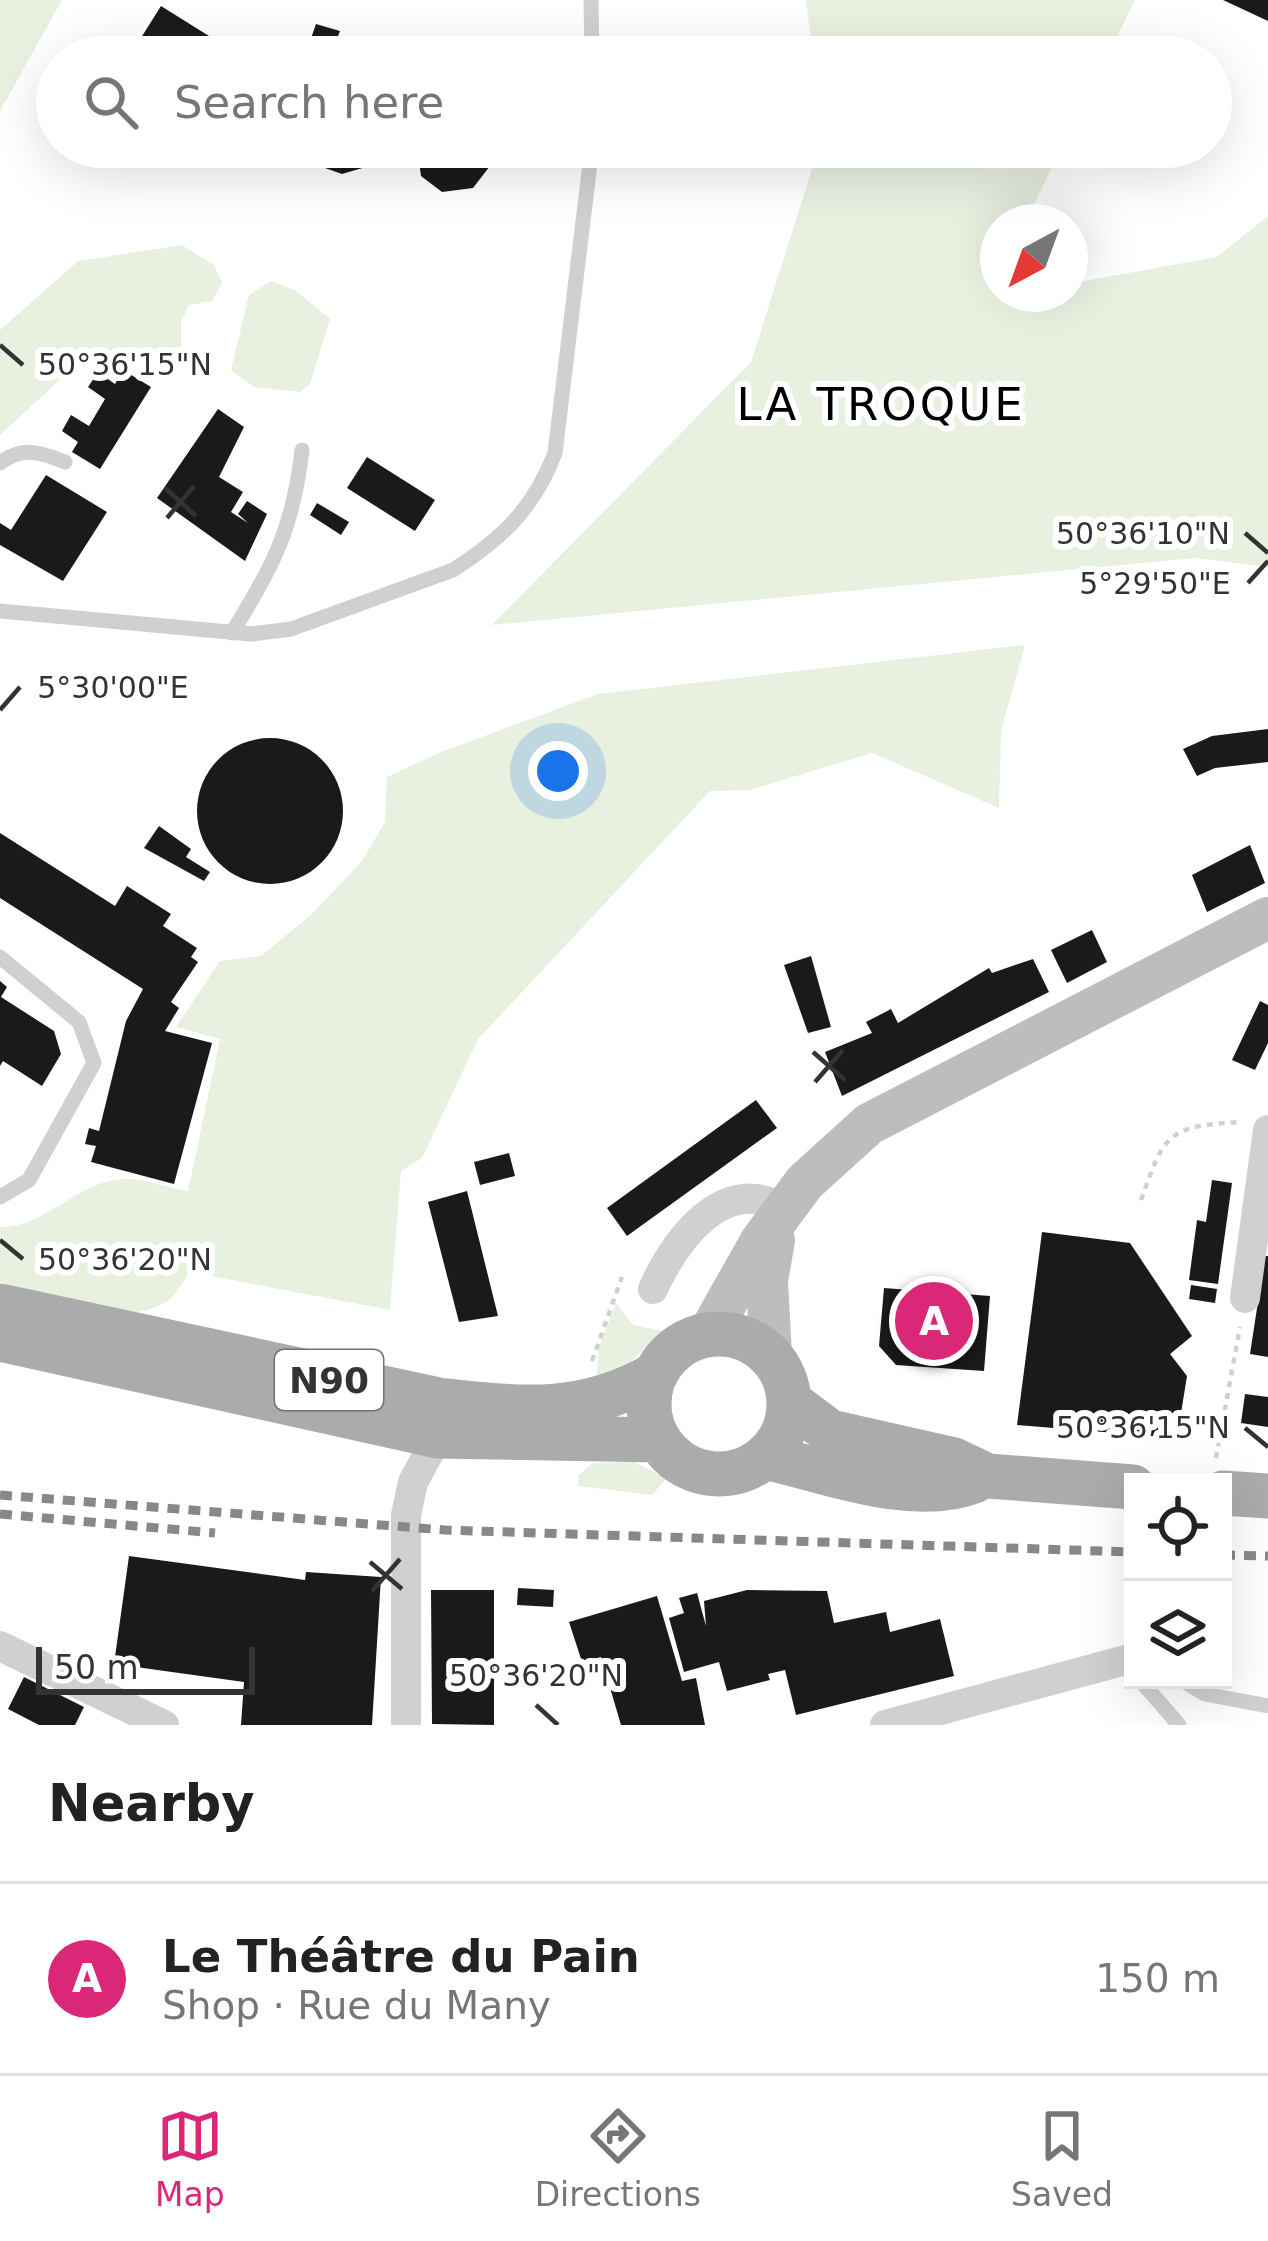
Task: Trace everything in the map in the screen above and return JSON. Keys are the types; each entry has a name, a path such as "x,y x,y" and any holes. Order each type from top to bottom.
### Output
{"main road":[{"name":"N90","path":"0,1306 439,1400 501,1407 598,1403 656,1374"},
{"path":"708,1335 742,1337 771,1356 784,1378 790,1402 784,1433 766,1457 745,1470 721,1475 697,1471 659,1440 651,1419 656,1374 669,1355 708,1335"},
{"name":"N90","path":"0,1339 438,1436 659,1440"},
{"path":"790,1402 830,1432 954,1460 988,1476 1124,1486"},
{"path":"766,1457 917,1486 956,1488 988,1476"},
{"path":"1232,1481 1268,1496"}],"street":[{"path":"708,1335 760,1241 826,1160 892,1109 1268,917"},
{"path":"1245,1298 1258,1126"},
{"path":"653,1289 677,1244 718,1206 747,1199 779,1218"},
{"path":"771,1356 767,1281 779,1218"},
{"path":"406,1725 406,1515 412,1482 438,1436"},
{"path":"0,1646 164,1725"},
{"path":"885,1725 1124,1667"}],"lane":[{"path":"591,0 592,36"},
{"path":"0,611 232,633 291,629 454,570 520,520 542,489 555,453 589,168"},
{"path":"232,633 281,552 297,498 302,450"},
{"path":"0,463 16,452 38,452 65,463"},
{"path":"0,957 79,1022 94,1063 29,1180 0,1197"},
{"path":"1152,1689 1179,1725"},
{"path":"1197,1689 1268,1706"}],"path":[{"path":"1142,1200 1160,1146 1177,1132 1258,1126"},
{"path":"591,1367 595,1343 622,1277"},
{"path":"1219,1473 1245,1298"}],"green space":[{"path":"0,0 62,0 42,36 36,36 36,47 0,111"},
{"path":"806,0 1135,0 1117,36 810,36"},
{"path":"812,168 1052,168 1034,204 980,204 980,312 1088,312 1088,280 1217,257 1268,216 1268,567 1195,558 492,625 751,362"},
{"path":"182,245 214,265 222,283 212,301 189,305 181,322 181,352 166,364 91,351 0,435 0,330 78,261"},
{"path":"271,281 295,290 330,319 310,384 300,392 254,387 231,370 249,295"},
{"path":"1025,645 1001,731 999,808 872,753 750,790 710,791 478,1039 422,1158 401,1171 390,1310 190,1272 166,1302 126,1313 82,1309 0,1282 0,1227 30,1221 106,1182 138,1180 188,1191 220,1039 176,1027 220,961 261,956 312,914 362,861 385,822 387,777 598,694"},
{"path":"616,1303 633,1325 663,1331 628,1364 597,1377 598,1350"},
{"path":"635,1462 666,1479 652,1495 578,1486 579,1475 593,1463"}],"building":[{"path":"1223,0 1268,0 1268,21"},
{"path":"161,6 209,36 142,36"},
{"path":"316,24 340,31 338,36 312,36"},
{"path":"325,168 362,168 342,174"},
{"path":"420,168 488,168 473,188 442,192 421,176"},
{"path":"123,370 151,387 100,469 72,452 78,442 62,431 71,415 89,426 105,399 88,387 98,372 115,384"},
{"path":"218,409 244,427 219,477 243,492 231,512 248,523 238,514 247,501 267,514 245,561 157,498"},
{"path":"367,457 435,500 415,531 347,488"},
{"path":"46,475 107,512 63,581 0,545 0,523 11,530"},
{"path":"317,503 349,522 341,535 310,515"},
{"path":"1268,729 1268,762 1215,768 1197,776 1183,749 1212,736"},
{"path":"270,738 298,743 322,759 338,783 343,811 338,839 322,863 298,879 270,884 242,879 218,863 202,839 197,811 202,783 218,759 242,743"},
{"path":"159,826 191,849 186,857 210,872 204,881 144,848"},
{"path":"0,833 115,906 127,886 171,914 163,926 197,948 191,957 198,962 171,1002 179,1008 165,1031 212,1043 174,1184 91,1162 96,1146 85,1144 89,1128 99,1131 126,1021 143,989 0,898"},
{"path":"1250,845 1265,883 1207,912 1192,875"},
{"path":"1092,930 1107,962 1067,983 1051,950"},
{"path":"811,956 831,1027 808,1033 784,965"},
{"path":"1033,959 1049,992 842,1096 825,1052 872,1033 866,1022 891,1009 898,1023 989,968 992,973"},
{"path":"0,981 7,987 1,997 54,1031 61,1054 42,1086 3,1061 0,1066"},
{"path":"1260,1001 1268,1005 1268,1043 1255,1070 1232,1060"},
{"path":"756,1100 777,1128 627,1236 607,1208"},
{"path":"509,1153 515,1176 480,1185 474,1162"},
{"path":"1212,1180 1232,1183 1218,1284 1189,1280 1197,1220 1206,1222"},
{"path":"467,1191 498,1316 459,1322 428,1202"},
{"path":"1042,1232 1130,1243 1192,1336 1170,1354 1187,1376 1177,1438 1017,1425"},
{"path":"1268,1256 1268,1357 1250,1354"},
{"path":"1191,1285 1217,1289 1215,1303 1189,1299"},
{"path":"884,1288 990,1296 984,1371 896,1365 879,1346"},
{"path":"1245,1394 1268,1397 1268,1427 1241,1423"},
{"path":"129,1556 305,1580 306,1572 381,1577 372,1725 241,1725 244,1682 114,1664"},
{"path":"518,1588 554,1590 553,1607 517,1605"},
{"path":"431,1590 494,1590 494,1725 432,1724"},
{"path":"747,1590 827,1591 834,1623 886,1612 890,1632 940,1619 954,1676 796,1715 785,1670 768,1674 770,1680 727,1691 719,1662 684,1672 669,1618 684,1613 679,1598 697,1593 706,1626 704,1601"},
{"path":"657,1596 682,1681 696,1678 705,1725 621,1725 601,1657 582,1662 569,1622"},
{"path":"24,1677 84,1707 75,1725 39,1725 8,1709"}],"railway":[{"path":"0,1495 445,1530 1124,1552"},
{"path":"0,1514 215,1533"},
{"path":"1232,1555 1268,1556"}],"place":[{"name":"Le Théâtre du Pain","path":"934,1321"}],"district":[{"name":"LA TROQUE","path":"881,404"}]}
